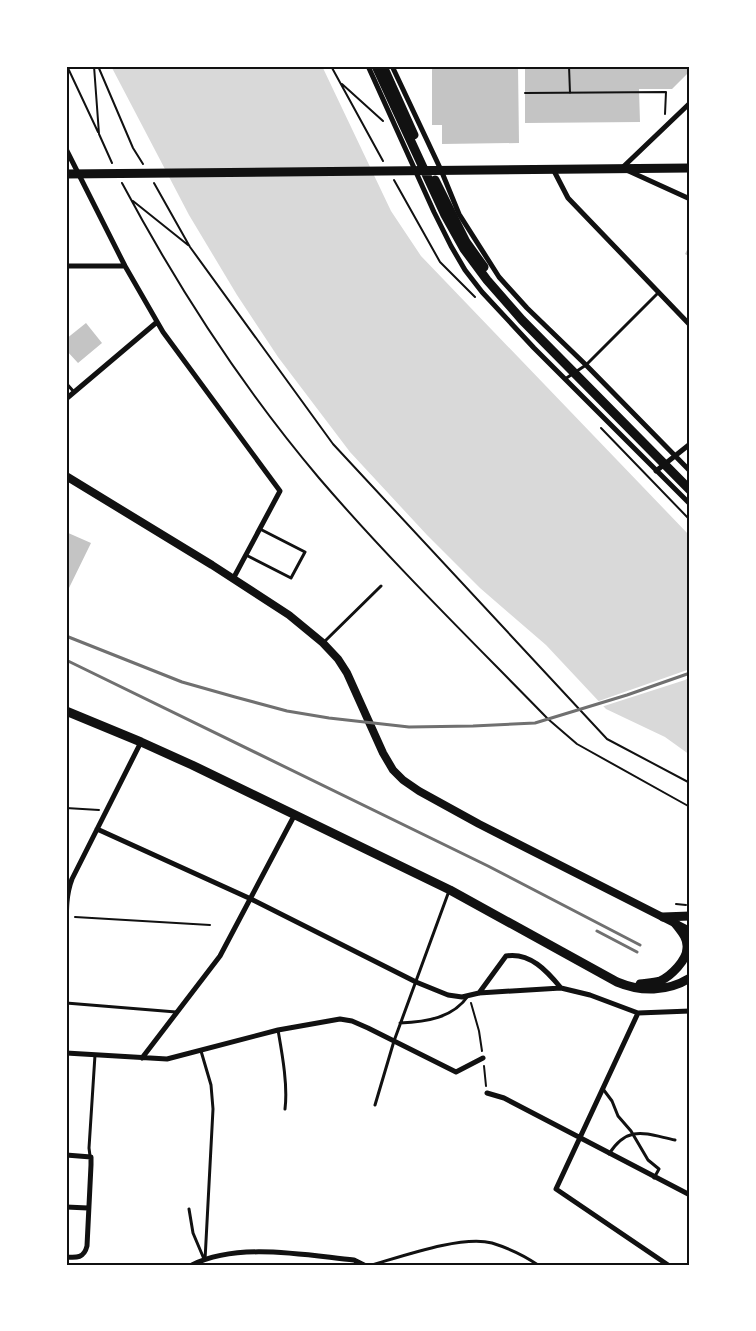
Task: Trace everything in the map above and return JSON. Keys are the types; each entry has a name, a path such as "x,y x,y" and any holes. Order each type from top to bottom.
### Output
{"main road":[{"path":"376,66 445,215 464,249 486,280 522,320 690,490"},
{"path":"383,66 433,176 462,233 491,277 525,316 690,482"},
{"path":"66,174 690,168"},
{"path":"66,711 141,742 450,890 617,982 642,990 674,986 690,978"},
{"path":"663,917 690,916"},
{"path":"617,982 639,984 660,981 685,958 687,948 685,937 675,923"}],"street":[{"path":"368,66 414,170 451,246 465,270 482,292 534,348 690,504"},
{"path":"392,66 459,214 499,277 527,308 690,471"},
{"path":"690,103 622,168 690,199"},
{"path":"66,149 125,266 163,332 280,491 233,579"},
{"path":"553,169 568,198 690,325"},
{"path":"66,266 125,266"},
{"path":"66,399 157,322"},
{"path":"656,470 690,444"},
{"path":"66,476 233,579 289,616 323,644 347,673 383,753 393,770 403,780 419,791 479,824 690,931"},
{"path":"66,953 66,903 68,889 141,742"},
{"path":"142,1058 220,956 294,816"},
{"path":"98,829 250,900 416,982 448,995 456,997 479,993 561,988 590,994 638,1013 690,1011"},
{"path":"479,993 506,956 517,954 540,965 561,988"},
{"path":"638,1013 556,1189 668,1265"},
{"path":"66,1052 95,1056 166,1059 278,1030 340,1019 352,1021 456,1072 483,1058"},
{"path":"487,1093 504,1098 690,1196"},
{"path":"66,1155 90,1157 88,1246 85,1253 79,1258 66,1257"},
{"path":"66,1207 88,1208"},
{"path":"192,1265 205,1260 246,1251 354,1260 364,1265"}],"lane":[{"path":"565,378 586,365 659,292"},
{"path":"66,382 74,392"},
{"path":"246,555 291,578 305,552 260,529"},
{"path":"323,644 381,586"},
{"path":"376,1105 400,1023 450,890"},
{"path":"400,1023 425,1021 449,1014 462,1005 468,996"},
{"path":"66,1003 177,1012"},
{"path":"278,1030 287,1098 285,1108"},
{"path":"201,1051 211,1085 213,1109 205,1260"},
{"path":"90,1157 95,1056"},
{"path":"603,1089 612,1101 618,1116 648,1160 659,1168 654,1178"},
{"path":"609,1154 619,1140 624,1136 632,1134 675,1140"},
{"path":"190,1209 193,1233 205,1260"},
{"path":"372,1265 423,1251 471,1241 492,1243 528,1258 538,1265"}],"path":[{"path":"67,66 99,134 121,173 131,199 200,318 256,397 318,477 356,520 548,719 577,744 690,807"},
{"path":"94,66 99,134"},
{"path":"98,66 133,148 143,165"},
{"path":"569,66 570,93"},
{"path":"340,83 387,125"},
{"path":"524,93 666,92 665,114"},
{"path":"152,181 190,247 333,444 607,739 690,783"},
{"path":"131,199 190,247"},
{"path":"66,808 106,811"},
{"path":"676,904 690,905"},
{"path":"67,917 210,925"},
{"path":"468,996 479,1031 487,1093"}],"shaded area":[{"path":"111,66 322,66 391,211 421,256 690,536 690,755 665,737 606,709 546,645 480,588 427,535 350,452 278,357 237,295 189,215"}],"pier":[{"path":"690,669 690,677 685,680 601,707 596,702"}],"building":[{"path":"432,66 518,66 519,143 442,144 442,125 432,125"},
{"path":"525,66 687,66 687,74 672,89 639,89 640,122 525,123"},
{"path":"690,244 690,257 685,254"},
{"path":"86,323 102,343 78,363 66,350 66,339"},
{"path":"66,532 91,543 69,588 66,587"}],"railway":[{"path":"66,636 182,682 287,711 409,727 535,723 627,695 690,673"},
{"path":"66,660 488,866 640,945"},
{"path":"597,931 637,952"}]}
